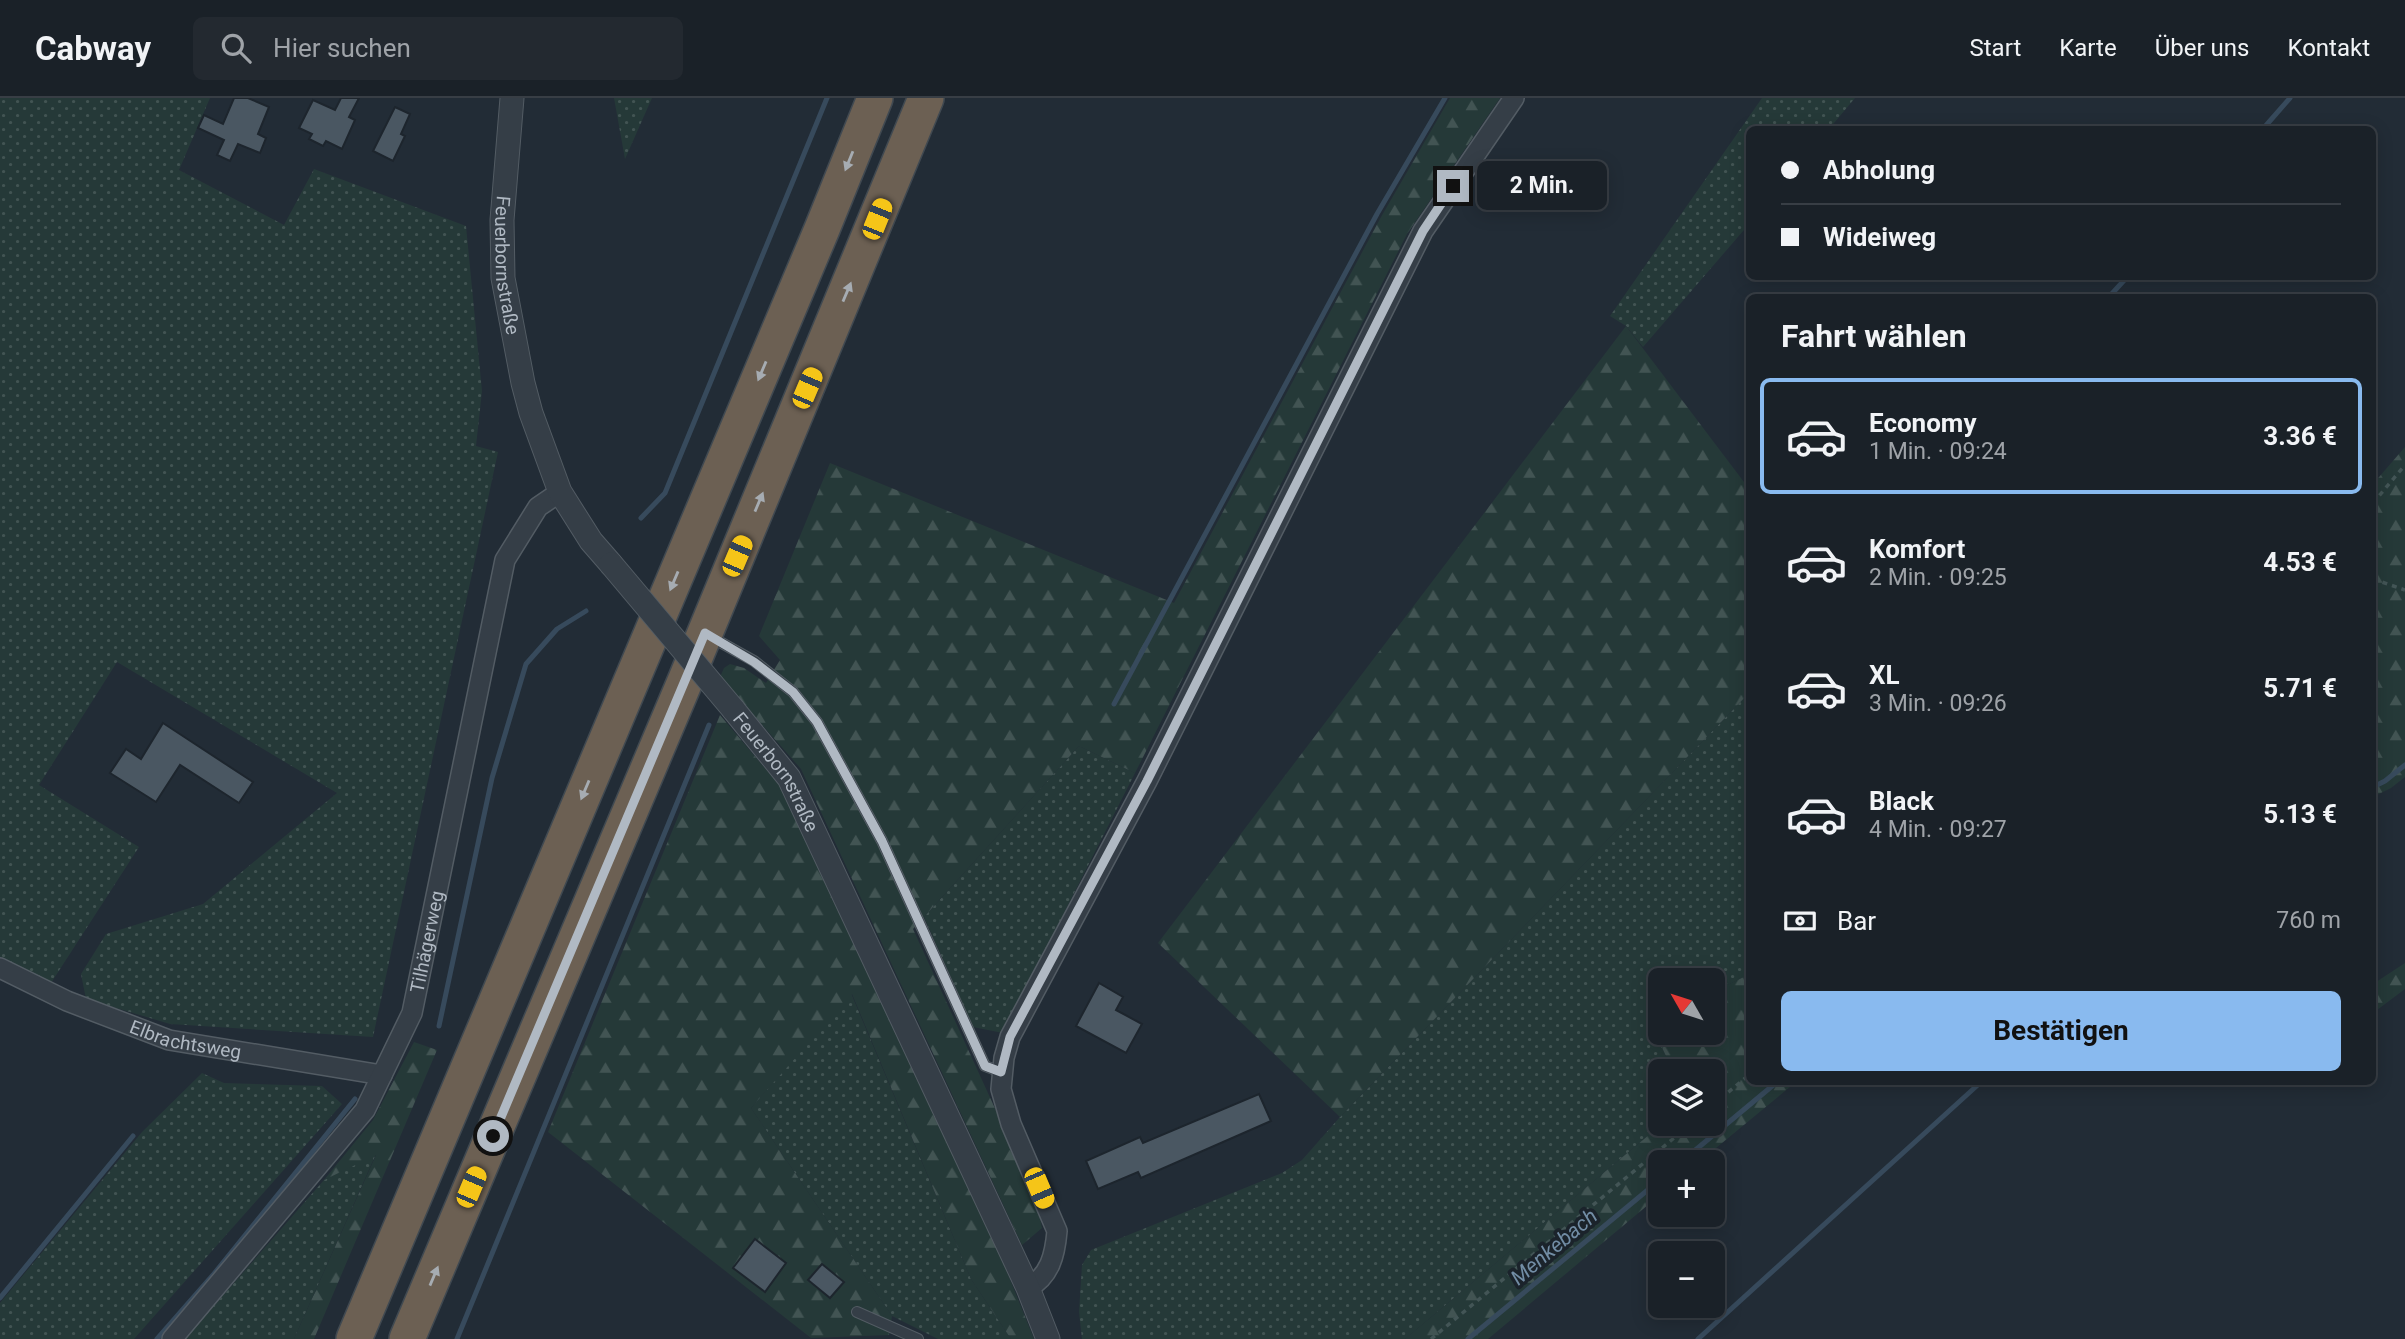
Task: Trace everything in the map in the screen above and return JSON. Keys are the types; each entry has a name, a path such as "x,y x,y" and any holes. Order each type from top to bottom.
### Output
{"highway":[{"path":"354,1339 875,98"},
{"path":"407,1339 705,633 926,98"}],"street":[{"name":"Feuerbornstraße","path":"512,98 502,220 503,278 525,393 561,492 591,541 789,778 1028,1288 1048,1339"},
{"path":"1028,1288 1048,1272 1056,1248 1057,1231 1011,1124 1001,1089 1001,1072 1010,1037 1147,781 1423,231 1514,98"},
{"name":"Tilhägerweg","path":"172,1339 365,1110 412,1013 505,560 538,507 561,492"},
{"name":"Elbrachtsweg","path":"0,968 67,1001 169,1040 382,1075"}],"lane":[{"path":"705,633 754,662 793,692 817,722 882,841 985,1066 1001,1072"},
{"path":"857,1312 918,1339"}],"path":[{"path":"2376,499 2405,465"},
{"path":"2376,580 2405,590"},
{"path":"1725,1095 1746,1077"},
{"path":"1431,1339 1676,1136"}],"green space":[{"path":"0,98 210,98 179,170 284,225 314,169 466,226 482,391 476,446 498,452 373,1037 170,1024 86,999 81,974 106,934 203,904 337,793 117,662 39,785 139,847 51,983 0,957"},
{"path":"614,98 652,98 625,159"},
{"path":"1450,98 1500,98 1407,234 1135,773 1079,746 913,929 1036,1198 1042,1228 1022,1245 801,769 720,677 724,668 730,664 744,668 766,683 780,660 759,636 830,463 1174,603 1381,217"},
{"path":"1762,98 1855,98 1832,126 1746,126 1746,228 1643,347 1626,326 1610,316"},
{"path":"1626,326 1746,485 1746,696 1340,1117 1158,943"},
{"path":"2405,447 2405,777 2376,796 2376,481"},
{"path":"1746,696 1746,976 1726,986 1726,968 1648,968 1648,1045 1661,1045 1667,1059 1648,1059 1648,1136 1405,1339 1082,1339 1079,1312 1082,1265 1091,1250 1282,1173 1302,1160 1340,1117"},
{"path":"720,715 779,785 1001,1257 1034,1339 1011,1339 971,1279 852,994 751,1108 892,1316 889,1335 811,1338 548,1132"},
{"path":"1079,746 1135,773 1003,1033 973,1027 924,917"},
{"path":"2405,963 2405,989 2376,1011 2376,982"},
{"path":"1746,976 1746,1085 1792,1085 1714,1150 1648,1150 1648,1205 1488,1339 1405,1339 1648,1136 1725,1136 1725,1059 1667,1059 1661,1045 1726,1045 1726,986"},
{"path":"851,993 971,1279 1011,1339 938,1339 892,1316 751,1108"},
{"path":"414,1042 437,1050 314,1339 294,1339 376,1155 324,1180 373,1120"},
{"path":"202,1073 224,1083 322,1086 342,1104 134,1339 0,1339 0,1303 142,1132"},
{"path":"376,1154 294,1339 185,1339 324,1180"}],"building":[{"path":"234,98 248,98 269,107 258,134 266,138 260,153 238,144 230,161 217,155 224,140 198,128 204,115 223,124"},
{"path":"341,98 359,98 349,117 355,120 342,149 326,141 323,146 309,139 312,134 299,128 313,100 335,110"},
{"path":"395,107 410,114 401,134 405,136 393,161 373,151"},
{"path":"163,723 253,782 239,803 180,765 156,802 110,773 126,749 141,759"},
{"path":"1099,983 1123,997 1116,1010 1142,1024 1126,1053 1076,1026"},
{"path":"1259,1094 1271,1121 1141,1178 1138,1172 1098,1189 1086,1161 1140,1137 1143,1143"},
{"path":"755,1239 786,1263 765,1292 733,1268"},
{"path":"822,1264 844,1282 830,1298 808,1280"}],"waterway":[{"path":"641,518 665,493 827,98"},
{"path":"1114,704 1377,214 1445,98"},
{"path":"2266,126 2290,98"},
{"path":"2112,294 2124,280"},
{"path":"439,1026 492,778 526,664 557,629 586,611"},
{"path":"457,1339 709,725"},
{"name":"Menkebach","path":"2376,786 2405,765"},
{"name":"Menkebach","path":"1695,1150 1773,1085"},
{"path":"1698,1339 1978,1085"},
{"path":"157,1339 213,1275 355,1099"},
{"path":"0,1298 133,1136"},
{"name":"Menkebach","path":"1468,1339 1648,1190"}],"route":[{"path":"493,1136 705,633 754,662 793,692 817,722 882,841 985,1066 1001,1072 1010,1037 1147,781 1423,231 1453,186"}]}
